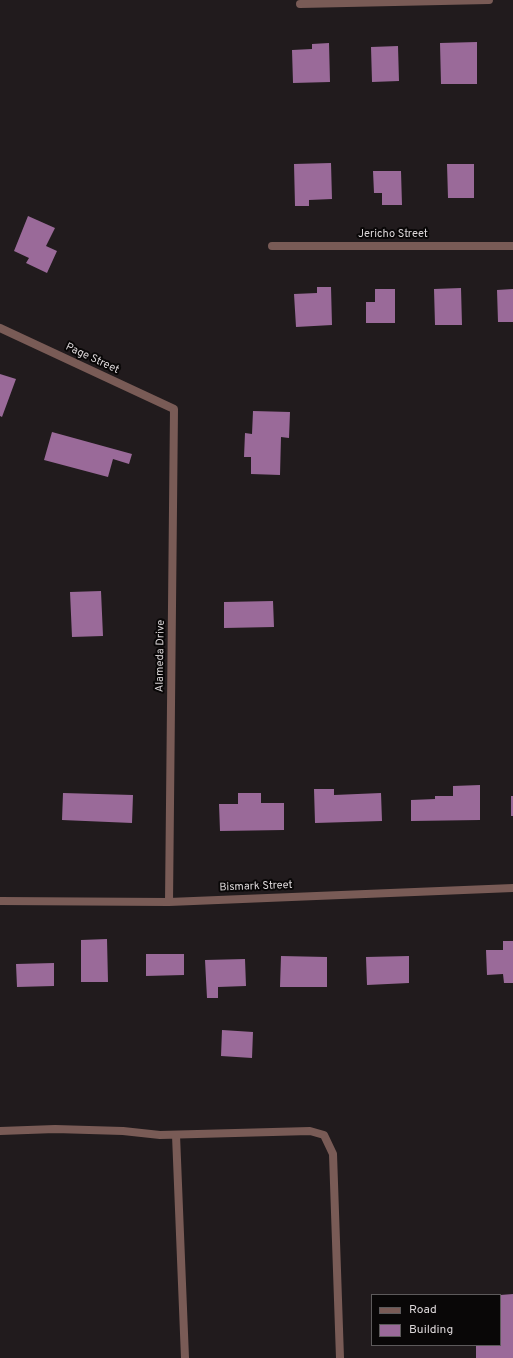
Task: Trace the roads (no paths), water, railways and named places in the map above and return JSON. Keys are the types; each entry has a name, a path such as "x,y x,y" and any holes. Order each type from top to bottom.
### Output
{"street":[{"path":"300,4 489,0"},
{"name":"Jericho Street","path":"272,246 513,246"},
{"name":"Page Street","path":"0,328 174,409"},
{"name":"Alameda Drive","path":"169,902 174,409"},
{"name":"Bismark Street","path":"0,901 169,902 513,888"},
{"path":"0,1131 55,1129 123,1131 176,1135 310,1131 324,1135 333,1154 340,1358"},
{"path":"176,1135 185,1358"}]}
